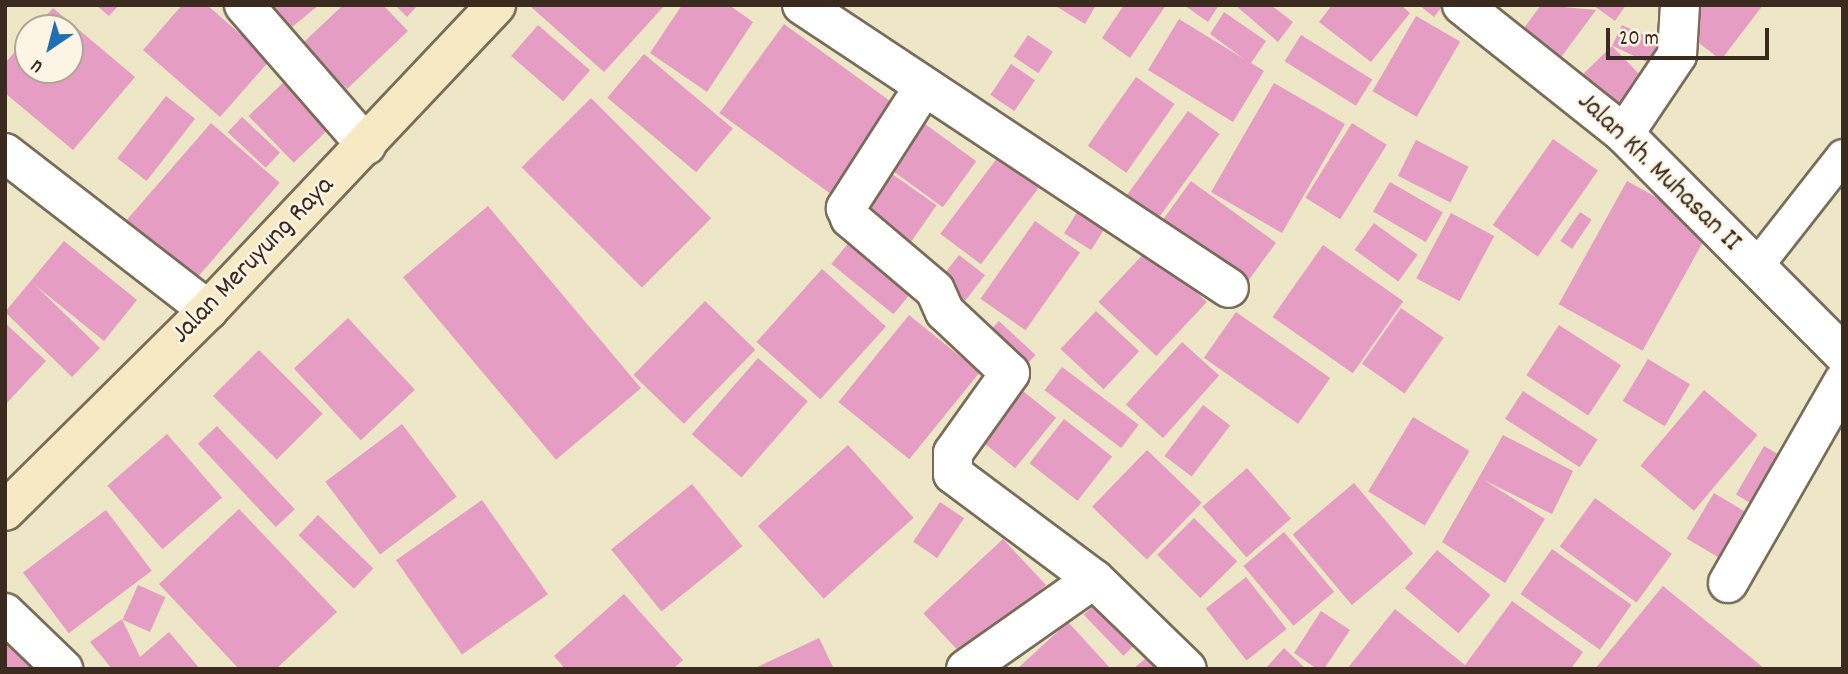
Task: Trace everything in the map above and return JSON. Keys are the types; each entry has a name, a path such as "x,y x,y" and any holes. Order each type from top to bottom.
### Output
{"main road":[{"name":"Jalan Meruyung Raya","path":"5,511 208,310 496,5"}],"street":[{"path":"244,5 366,145"},
{"path":"802,5 923,88 1228,288"},
{"name":"Jalan Kh. Muhasan II","path":"1462,5 1624,134 1843,354"},
{"path":"1624,134 1677,55 1680,5"},
{"path":"923,88 851,194 849,218 936,290 945,312 1010,373 953,453 953,474 1094,579 1187,669"},
{"path":"5,153 208,310"},
{"path":"1728,583 1843,382"},
{"path":"966,669 1094,579"},
{"path":"5,612 63,669"}],"lane":[{"path":"1756,267 1843,156"}],"building":[{"path":"96,5 119,5 109,16"},
{"path":"182,5 207,5 270,60 220,117 143,50"},
{"path":"267,5 319,5 287,31"},
{"path":"343,5 383,5 408,31 347,89 303,43"},
{"path":"395,5 418,5 407,17"},
{"path":"529,5 665,5 604,72"},
{"path":"682,5 729,5 753,22 707,92 650,53"},
{"path":"1054,5 1096,5 1085,24"},
{"path":"1124,5 1166,5 1130,58 1102,38"},
{"path":"1184,5 1219,5 1208,22"},
{"path":"1235,5 1271,5 1293,22 1278,42"},
{"path":"1332,5 1401,5 1410,13 1371,62 1319,22"},
{"path":"1419,5 1443,5 1434,17"},
{"path":"1541,5 1596,10 1559,60 1521,32"},
{"path":"1593,5 1626,5 1615,21"},
{"path":"1701,5 1763,5 1721,60 1682,30"},
{"path":"53,8 60,14 48,14"},
{"path":"1224,12 1266,41 1251,63 1264,71 1233,122 1148,70 1179,19 1244,59 1210,34"},
{"path":"1416,16 1460,42 1417,117 1372,91"},
{"path":"784,24 895,105 830,194 719,113"},
{"path":"538,25 590,70 563,101 511,56"},
{"path":"1622,25 1659,42 1649,63 1612,46"},
{"path":"84,34 135,77 73,150 5,93 5,63 14,53 14,84 84,84"},
{"path":"1028,35 1053,52 1038,73 1013,57"},
{"path":"1301,35 1372,80 1356,106 1285,61"},
{"path":"1612,46 1651,86 1617,119 1578,79"},
{"path":"644,54 733,129 696,172 607,98"},
{"path":"1011,64 1035,80 1014,111 990,95"},
{"path":"291,75 336,122 294,163 249,116"},
{"path":"1136,77 1175,104 1126,173 1088,146"},
{"path":"1274,83 1345,124 1282,233 1211,192"},
{"path":"166,96 195,119 147,181 117,158"},
{"path":"591,98 711,218 642,288 522,167"},
{"path":"1188,111 1220,134 1157,220 1126,197"},
{"path":"914,116 976,161 943,207 880,162"},
{"path":"242,117 280,152 266,168 228,132"},
{"path":"211,123 280,183 188,288 119,229"},
{"path":"1352,123 1387,145 1340,219 1305,198"},
{"path":"1553,139 1598,171 1538,257 1493,225"},
{"path":"1416,140 1469,167 1450,202 1398,176"},
{"path":"1001,153 1042,184 981,264 940,234"},
{"path":"885,169 937,205 909,244 857,208"},
{"path":"1191,181 1276,243 1245,285 1160,223"},
{"path":"1627,181 1711,228 1643,351 1559,304"},
{"path":"1390,182 1443,212 1426,242 1373,211"},
{"path":"488,206 641,388 556,460 403,277"},
{"path":"1081,206 1108,223 1091,250 1064,233"},
{"path":"1580,212 1592,220 1572,249 1560,241"},
{"path":"1451,213 1494,236 1460,301 1416,278"},
{"path":"1035,221 1080,253 1026,330 981,299"},
{"path":"1374,223 1418,255 1398,281 1355,250"},
{"path":"854,236 916,286 894,314 831,264"},
{"path":"64,241 137,300 104,341 35,285 100,348 72,377 5,312"},
{"path":"1323,245 1403,301 1353,373 1273,317"},
{"path":"1149,248 1207,302 1156,356 1099,302"},
{"path":"959,255 985,275 963,303 937,283"},
{"path":"822,269 886,327 820,399 756,342"},
{"path":"705,301 755,350 684,424 633,375"},
{"path":"1401,308 1444,338 1405,394 1362,364"},
{"path":"1096,311 1139,351 1104,389 1061,349"},
{"path":"1236,312 1330,378 1298,424 1204,358"},
{"path":"909,315 980,372 909,459 839,402"},
{"path":"348,318 415,390 361,440 294,368"},
{"path":"999,321 1036,355 1021,370 985,336"},
{"path":"5,323 46,361 5,405"},
{"path":"1559,325 1621,365 1588,416 1526,375"},
{"path":"1182,342 1219,375 1163,438 1126,404"},
{"path":"259,350 323,414 277,460 213,396"},
{"path":"758,358 808,401 742,478 692,434"},
{"path":"1648,359 1690,384 1665,426 1623,401"},
{"path":"1062,367 1139,425 1121,448 1045,390"},
{"path":"1018,387 1056,418 1015,468 977,438"},
{"path":"1704,390 1758,435 1694,511 1640,466"},
{"path":"1523,391 1598,439 1580,467 1505,419"},
{"path":"1203,405 1230,425 1192,477 1164,456"},
{"path":"1413,417 1470,451 1425,526 1368,492"},
{"path":"1064,419 1112,457 1078,501 1030,463"},
{"path":"402,424 457,497 380,554 325,482"},
{"path":"217,426 295,509 276,527 198,444"},
{"path":"167,434 222,497 162,549 107,486"},
{"path":"1503,435 1573,471 1552,514 1484,480 1545,519 1505,583 1442,542"},
{"path":"848,445 914,518 824,599 758,526"},
{"path":"1764,446 1788,460 1760,508 1736,494"},
{"path":"1147,450 1202,503 1147,560 1092,507"},
{"path":"1247,468 1291,519 1246,557 1202,507"},
{"path":"1354,483 1413,553 1352,605 1293,534"},
{"path":"692,484 742,546 662,612 611,549"},
{"path":"1714,493 1753,516 1725,562 1687,538"},
{"path":"1595,498 1672,554 1637,602 1560,547"},
{"path":"482,500 548,594 462,654 396,560"},
{"path":"940,502 964,518 937,558 913,542"},
{"path":"239,509 337,612 276,669 239,669 159,584"},
{"path":"106,510 152,571 69,633 23,573"},
{"path":"318,515 373,568 354,589 299,535"},
{"path":"1194,518 1237,561 1200,598 1157,555"},
{"path":"1284,532 1334,592 1294,626 1243,566"},
{"path":"1003,539 1046,585 966,659 923,613"},
{"path":"1552,549 1631,605 1600,650 1520,594"},
{"path":"1437,550 1491,595 1458,633 1405,588"},
{"path":"1246,577 1287,629 1246,660 1206,608"},
{"path":"138,585 165,597 150,632 123,620"},
{"path":"1663,586 1765,669 1595,669"},
{"path":"624,594 683,660 673,669 565,669 554,656"},
{"path":"1512,601 1583,652 1571,669 1347,669 1395,609 1465,665"},
{"path":"1096,603 1136,644 1123,656 1084,615"},
{"path":"1321,611 1350,630 1324,669 1317,669 1294,653"},
{"path":"5,619 44,657 33,669 5,669"},
{"path":"122,619 140,657 169,632 200,669 112,669 90,642"},
{"path":"1068,622 1111,669 1017,669"},
{"path":"819,638 834,669 753,669"},
{"path":"1158,648 1175,669 1133,669"},
{"path":"1284,648 1306,669 1265,669"}]}
